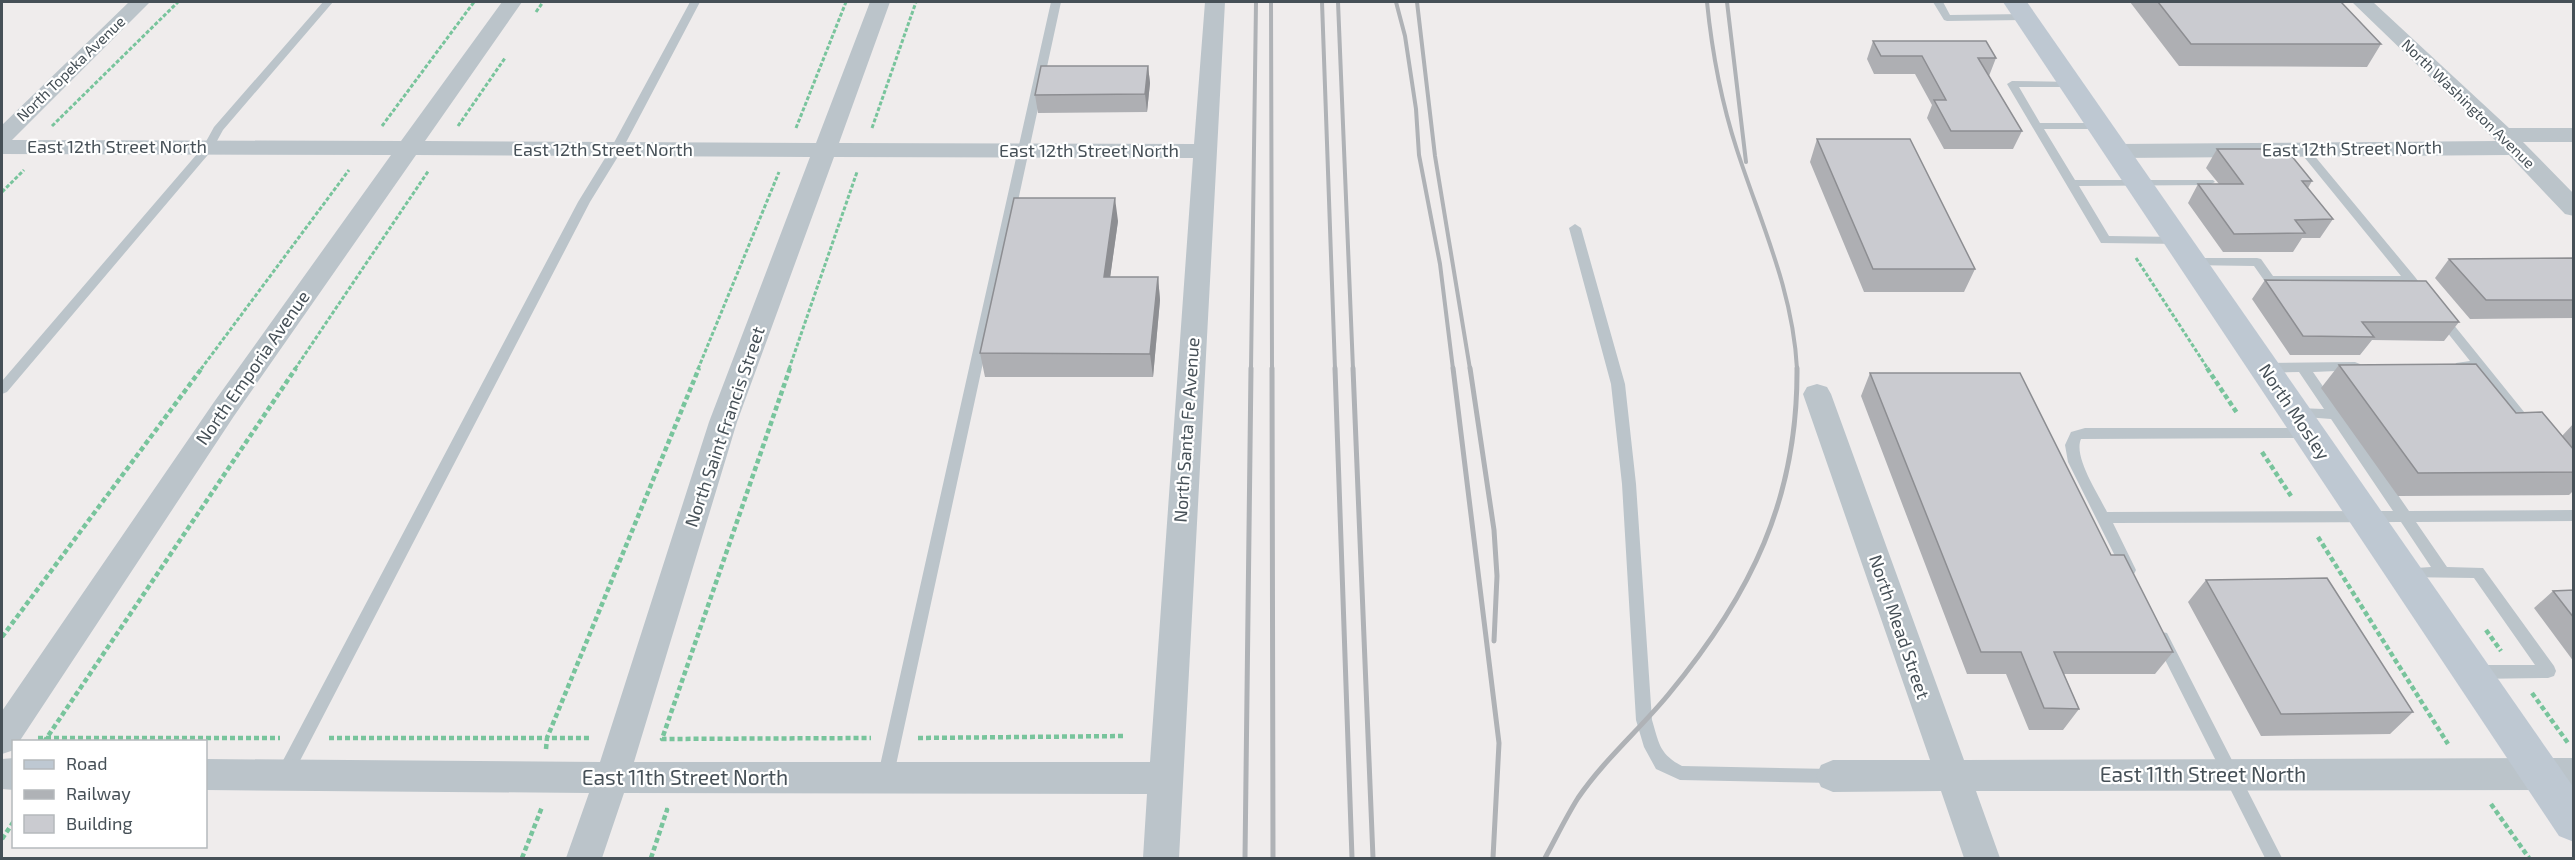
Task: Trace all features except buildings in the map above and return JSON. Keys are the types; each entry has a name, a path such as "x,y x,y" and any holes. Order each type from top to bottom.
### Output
{"street":[{"name":"North Topeka Avenue","path":"2,137 140,2"},
{"name":"North Saint Francis Street","path":"584,858 612,778 723,422 880,2"},
{"name":"North Santa Fe Avenue","path":"1161,858 1215,2"},
{"name":"North Washington Avenue","path":"2362,2 2509,142 2574,209"},
{"name":"North Mosley","path":"2020,9 2472,672 2557,774 2574,823"},
{"name":"North Emporia Avenue","path":"2,738 224,409 407,149 521,11"},
{"name":"East 12th Street North","path":"2108,139 2304,150 2509,142 2574,135"},
{"name":"East 12th Street North","path":"2,147 1205,150"},
{"name":"North Mead Street","path":"1817,394 1982,858"},
{"name":"East 11th Street North","path":"1833,776 2557,774"},
{"name":"East 11th Street North","path":"207,775 885,779 1165,778"}],"lane":[{"path":"2,389 208,148 218,129 328,2"},
{"path":"285,776 584,202 616,150 695,2"},
{"path":"885,779 1056,2"},
{"path":"1938,2 1947,18 2020,9"},
{"path":"2071,84 2012,84 2105,240 2257,262 2270,280 2411,280"},
{"path":"2037,126 2108,139"},
{"path":"2304,150 2538,439"},
{"path":"2071,183 2209,182"},
{"path":"1575,228 1618,384 1629,484 1641,697 1644,720 1652,747 1662,764 1680,773 1833,776"},
{"path":"2445,367 2481,366"},
{"path":"2264,368 2374,367"},
{"path":"2303,368 2443,572"},
{"path":"2135,582 2075,462 2072,445 2076,436 2085,433 2302,423 2334,414"},
{"path":"2103,518 2574,515"},
{"path":"2403,573 2478,572 2548,671 2472,672"},
{"path":"2156,625 2274,858"}],"path":[{"path":"2,192 38,156 41,137 178,2"},
{"path":"2,637 474,2"},
{"path":"521,11 543,2"},
{"path":"2,738 45,740 547,738 846,2"},
{"path":"916,2 662,739 1124,736"},
{"path":"45,740 505,57"},
{"path":"2,839 12,824"}],"railway":[{"path":"1251,369 1256,2"},
{"path":"1271,2 1272,369"},
{"path":"1322,2 1335,369"},
{"path":"1338,2 1353,369"},
{"path":"1396,2 1405,36 1416,109 1419,155 1440,264 1453,369"},
{"path":"1417,2 1435,156 1470,369"},
{"path":"1707,2 1714,58 1726,113 1783,285 1797,369"},
{"path":"1727,2 1746,162"},
{"path":"1245,858 1251,368"},
{"path":"1272,368 1273,858"},
{"path":"1335,368 1352,858"},
{"path":"1353,368 1373,858"},
{"path":"1453,368 1499,743 1493,858"},
{"path":"1470,368 1494,530 1497,576 1494,641"},
{"path":"1545,858 1578,798 1599,771 1657,708 1697,658 1746,582 1779,503 1789,460 1795,416 1797,369"}]}
